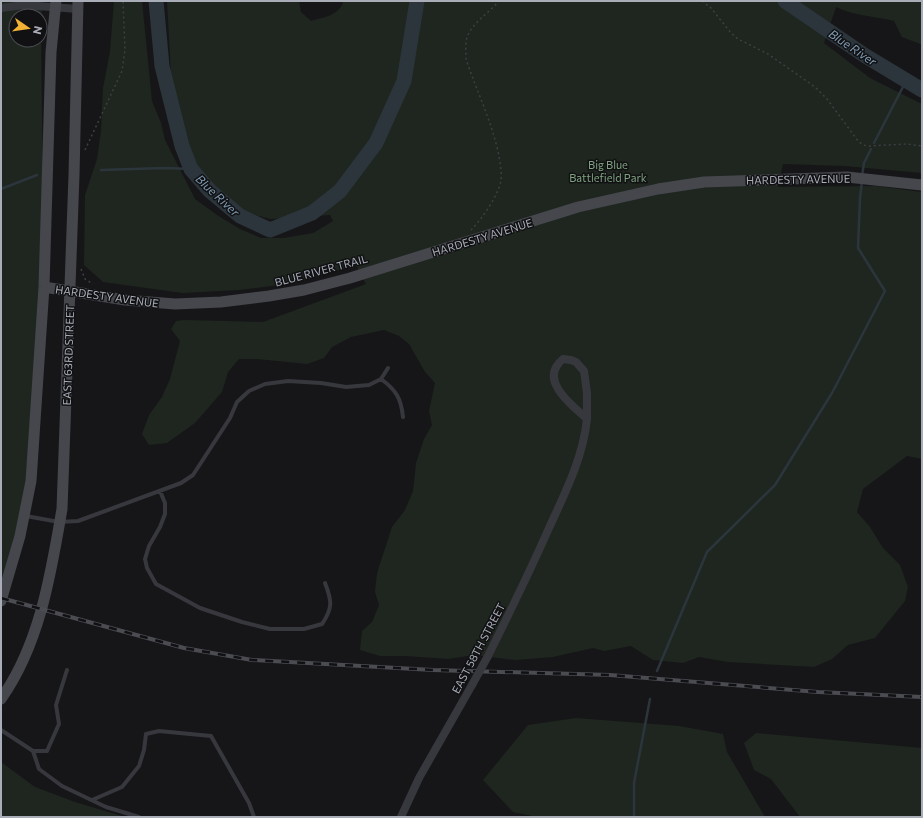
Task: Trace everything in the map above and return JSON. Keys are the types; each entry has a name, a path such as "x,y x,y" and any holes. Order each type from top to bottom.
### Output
{"main road":[{"path":"1,601 20,536 31,481 44,287 51,52 55,4"},
{"name":"EAST 63RD STREET","path":"1,699 26,654 42,608 53,560 62,509 78,5"},
{"name":"HARDESTY AVENUE","path":"44,287 124,300 175,304 221,302 304,290 350,278 578,207 658,189 704,182 847,177 922,185"}],"street":[{"path":"3,5 78,5"},
{"name":"EAST 58TH STREET","path":"401,817 419,778 488,656 523,586 580,456 586,435 587,419 588,393 584,371 576,362 563,359 556,367 554,377 558,390 562,396 587,419"}],"lane":[{"path":"24,516 60,522 78,521 181,483 193,475 230,418 237,402 249,391 265,384 288,381 321,382 346,387 369,385 381,379 388,368"},
{"path":"381,379 393,388 402,404 403,417"},
{"path":"160,491 166,503 165,514 160,527 149,546 145,559 147,568 156,584 200,608 242,622 270,629 304,629 322,624 329,613 331,597 326,583"},
{"path":"1,730 33,751 47,751 59,724 56,705 66,670"},
{"path":"92,800 122,787 139,766 144,750 146,734 159,731 211,736 248,803 254,817"},
{"path":"33,751 39,769 62,786 106,807 139,817"}],"path":[{"path":"84,153 122,71 124,50 123,1"},
{"path":"469,232 487,209 494,197 501,181 501,166 495,136 466,59 467,37 475,24 499,1"},
{"path":"702,1 711,8 738,38 768,54 815,87 827,99 858,141 863,145 906,144 922,146"},
{"path":"80,266 86,279 92,284 98,286"}],"green space":[{"path":"1,1 42,1 42,8 8,8 8,48 41,48 44,287 31,481 1,597"},
{"name":"Big Blue Battlefield Park","path":"114,1 142,1 152,101 161,123 165,140 195,199 240,229 261,238 283,238 313,233 333,221 330,215 270,219 218,204 197,180 171,74 167,1 299,1 301,12 311,21 334,13 343,3 342,1 922,1 922,43 920,44 902,37 894,21 857,14 836,7 824,43 870,78 922,104 922,173 845,166 783,164 778,187 876,186 922,192 922,459 907,456 863,489 857,512 870,527 883,548 900,565 908,587 905,601 875,638 848,645 832,659 814,667 728,662 699,657 683,663 653,660 631,646 604,651 593,648 553,657 515,660 474,655 448,659 380,656 360,650 362,631 372,622 379,605 375,592 377,573 392,527 405,510 413,491 416,463 424,439 432,425 429,411 435,383 425,372 409,344 399,336 384,330 351,337 332,347 324,358 307,364 257,359 239,359 228,372 222,392 195,423 167,443 149,445 142,434 149,415 162,397 170,379 180,341 171,329 176,321 263,322 366,284 356,265 295,283 239,290 182,293 103,282 84,265 85,195 97,159 101,131 103,88 110,51"},
{"path":"576,718 679,726 723,734 727,752 765,817 537,817 513,812 483,780 528,725"},
{"path":"756,733 922,748 922,817 800,817 771,779 754,770 744,743"},
{"path":"1,762 35,787 75,802 125,817 1,817"}],"waterway":[{"name":"Blue River","path":"156,1 162,66 182,146 191,169 210,191 240,216 270,230 312,213 340,191 376,143 404,81 417,1"},
{"name":"Blue River","path":"785,1 864,55 922,90"},
{"path":"874,143 906,81"},
{"path":"862,176 864,163 871,149"},
{"path":"101,170 165,168 191,169"},
{"path":"1,189 37,175"},
{"path":"657,671 707,552 775,485 832,393 885,291 858,248 862,181"},
{"path":"634,817 634,783 650,699"}],"railway":[{"path":"1,598 184,648 252,660 433,670 610,675 818,692 922,697"}]}
